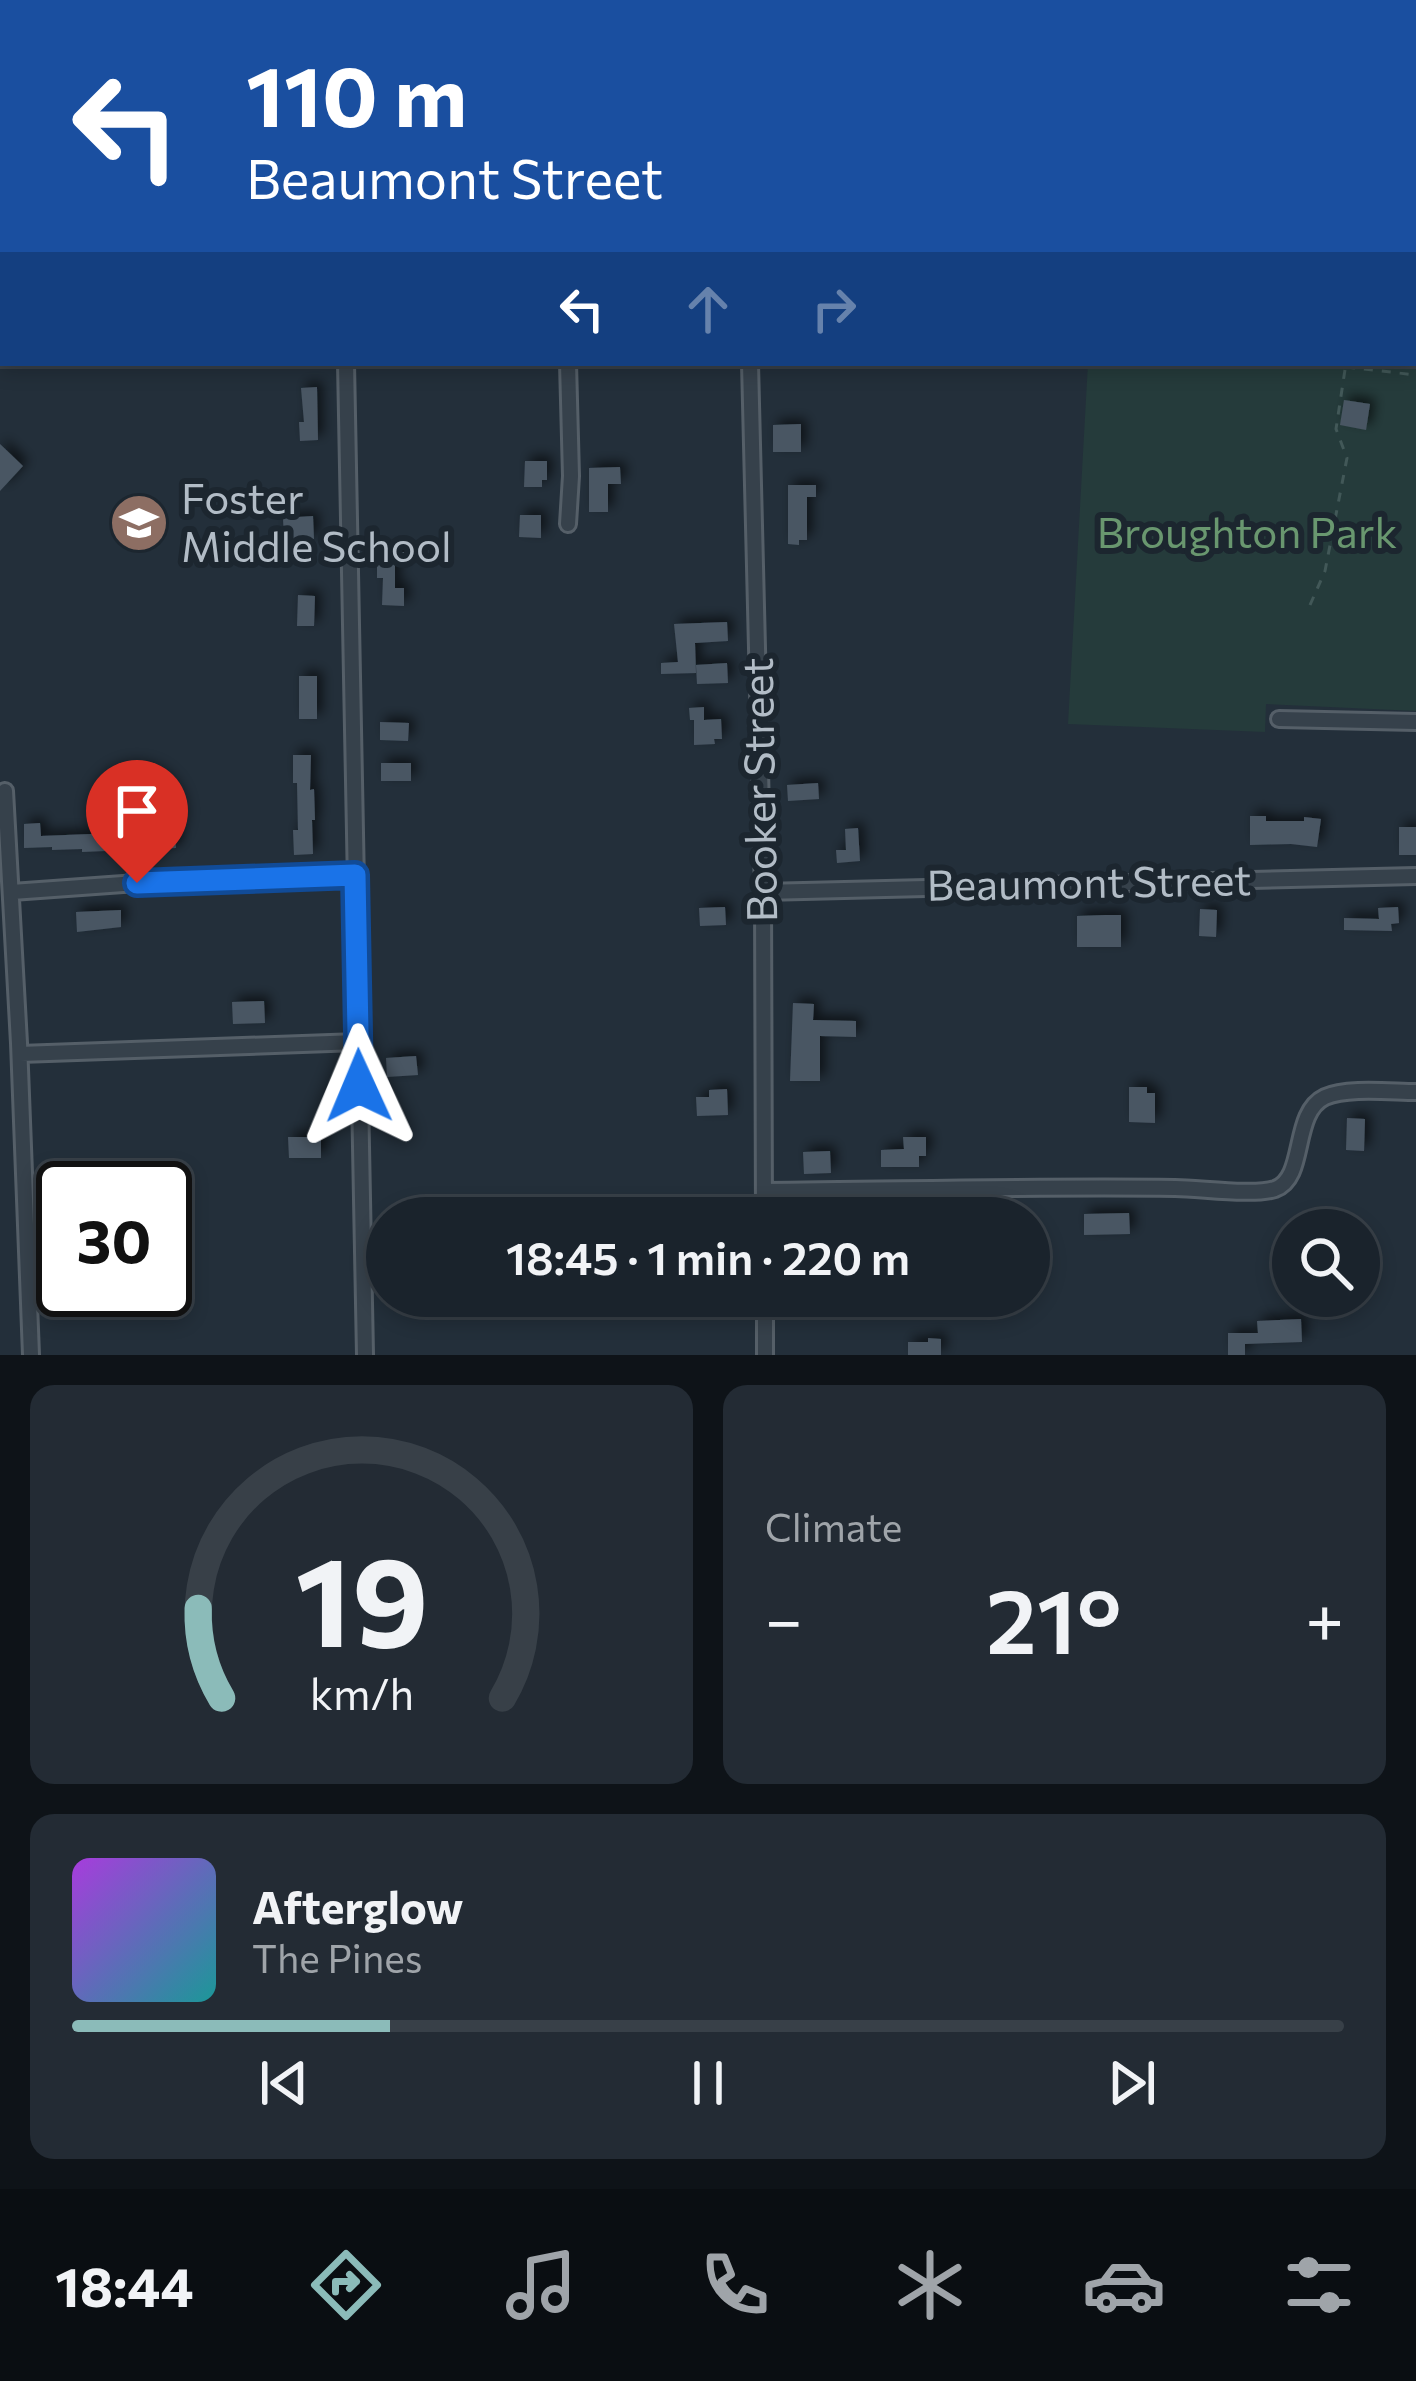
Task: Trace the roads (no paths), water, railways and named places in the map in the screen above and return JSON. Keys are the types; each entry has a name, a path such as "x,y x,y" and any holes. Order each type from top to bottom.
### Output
{"street":[{"path":"346,366 365,1355"},
{"path":"568,366 568,524"},
{"name":"Booker Street","path":"750,366 763,892 764,1197"},
{"path":"1280,719 1416,722"},
{"path":"5,791 31,1355"},
{"path":"12,892 355,875"},
{"name":"Beaumont Street","path":"763,892 1416,875"},
{"path":"20,1054 358,1042"},
{"path":"764,1191 1263,1191 1280,1187 1288,1178 1309,1112 1321,1100 1344,1093 1416,1092"},
{"path":"765,1317 765,1355"}],"place":[{"name":"Foster Middle School","path":"139,523"}],"park label":[{"name":"Broughton Park","path":"1247,533"}]}
